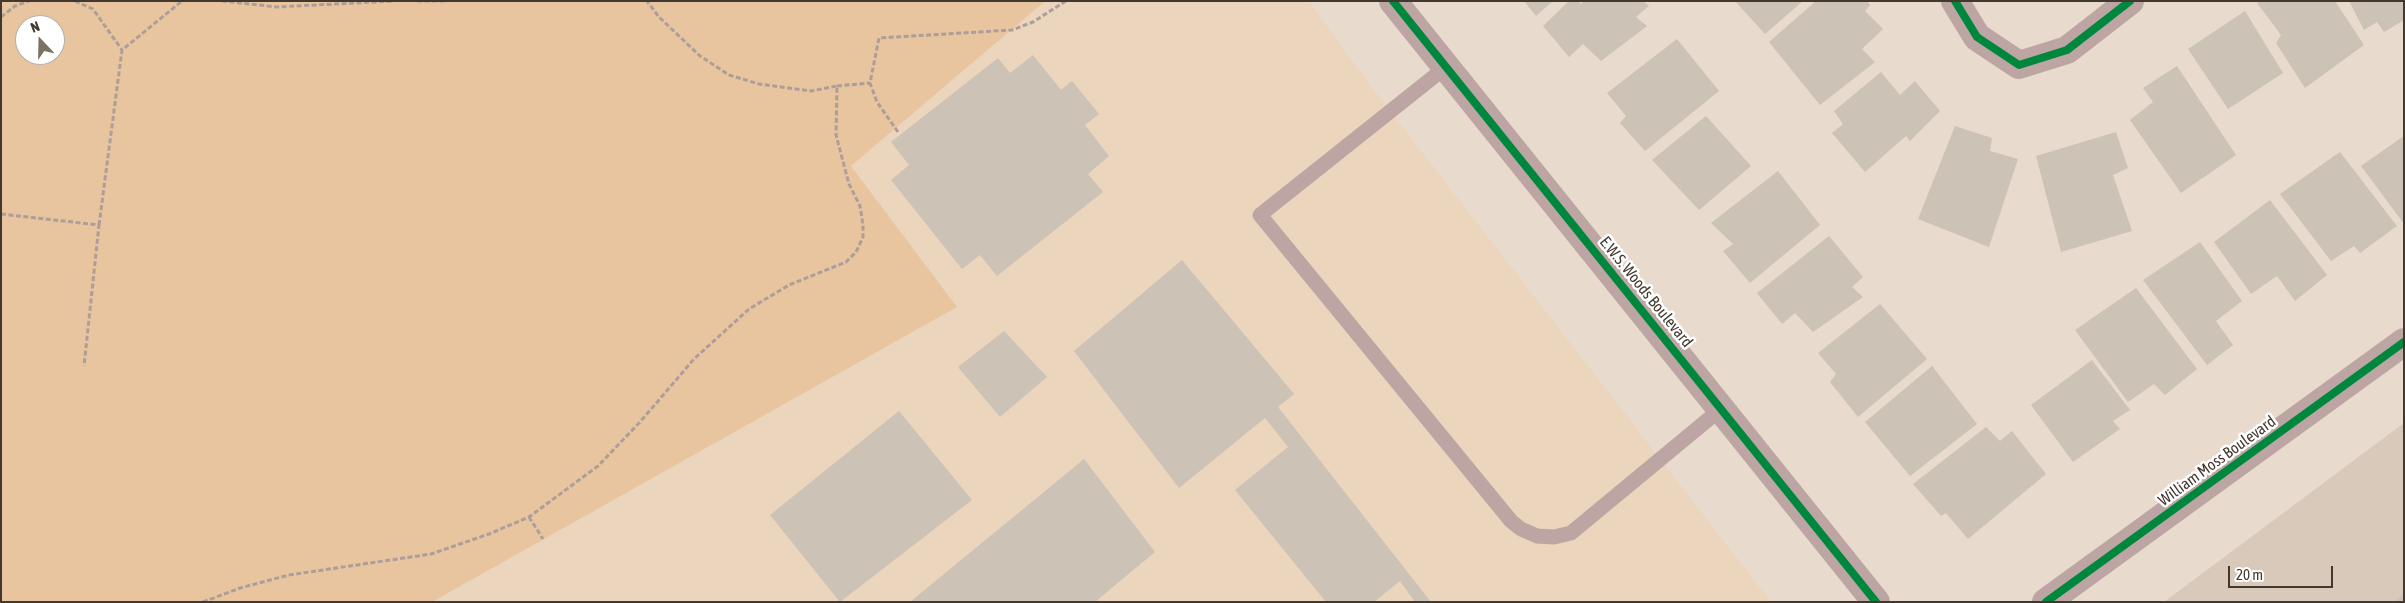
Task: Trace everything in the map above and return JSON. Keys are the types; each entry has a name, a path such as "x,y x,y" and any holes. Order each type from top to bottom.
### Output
{"street":[{"name":"E.W.S. Woods Boulevard","path":"1393,1 1876,602"},
{"path":"1955,1 1977,37 2019,65 2067,50 2130,1"},
{"name":"William Moss Boulevard","path":"2046,602 2404,342"}],"lane":[{"path":"1446,67 1260,215 1511,521 1521,529 1537,536 1554,537 1571,533 1722,408"}],"path":[{"path":"1,17 15,6 29,1"},
{"path":"76,1 94,9 122,50 99,225 84,366"},
{"path":"122,50 182,1"},
{"path":"222,1 277,6 394,1"},
{"path":"417,1 446,1"},
{"path":"646,1 659,17 700,56 729,75 759,84 812,91 837,86 870,83"},
{"path":"898,132 877,102 870,83 879,38 1012,30 1033,22 1066,1"},
{"path":"203,602 240,588 289,575 432,554 489,534 529,517 598,466 640,422 694,359 749,309 789,285 846,262 856,252 863,237 863,225 860,206 850,184 836,135 837,86"},
{"path":"1,214 99,225"},
{"path":"529,517 544,539"}],"shaded area":[{"path":"1,1 1044,1 851,166 957,307 432,602 1,602"},
{"path":"1044,1 1309,1 1363,76 1771,602 432,602 957,307 851,166"},
{"path":"2404,423 2404,602 2164,602"}],"building":[{"path":"1524,1 1553,1 1536,16"},
{"path":"1569,1 1578,1 1581,4 1584,1 1643,1 1649,6 1636,17 1647,26 1601,61 1583,44 1569,57 1543,26"},
{"path":"1735,1 1803,1 1765,34"},
{"path":"1816,1 1867,1 1870,5 1865,11 1883,29 1862,49 1875,62 1820,105 1769,42"},
{"path":"2261,1 2335,1 2364,45 2305,88 2276,43 2281,35 2257,3"},
{"path":"2349,1 2404,1 2404,20 2384,32 2377,22 2364,30"},
{"path":"2245,11 2283,73 2228,109 2188,49"},
{"path":"1677,39 1719,91 1645,151 1620,123 1626,116 1607,93"},
{"path":"1033,55 1061,90 1072,81 1099,114 1085,125 1109,156 1088,174 1103,192 997,276 980,255 962,269 891,180 909,165 891,142 998,58 1010,73"},
{"path":"2177,66 2236,155 2181,193 2130,120 2153,102 2143,88"},
{"path":"1881,72 1900,95 1915,81 1940,111 1910,141 1906,136 1865,172 1832,133 1843,124 1834,111"},
{"path":"1706,116 1751,166 1699,210 1652,160"},
{"path":"1955,126 1992,138 1990,151 2018,159 1989,247 1918,219"},
{"path":"2116,132 2128,168 2113,175 2132,231 2061,252 2036,156"},
{"path":"2404,136 2404,224 2361,166"},
{"path":"2340,152 2397,226 2360,253 2354,246 2331,261 2280,194"},
{"path":"1778,171 1820,225 1750,283 1723,251 1733,244 1711,223"},
{"path":"2270,200 2327,275 2295,301 2277,276 2251,294 2214,242"},
{"path":"1829,236 1863,277 1852,287 1863,297 1813,332 1795,313 1782,324 1757,293"},
{"path":"2200,242 2242,301 2216,321 2233,345 2207,365 2143,280"},
{"path":"1182,260 1294,394 1278,407 1431,602 1415,602 1400,581 1374,602 1326,602 1235,490 1288,447 1265,418 1179,488 1074,351"},
{"path":"2136,288 2197,369 2165,395 2154,384 2128,402 2075,330"},
{"path":"1880,304 1927,359 1858,417 1830,382 1836,374 1818,353"},
{"path":"1004,331 1047,377 1000,417 958,367"},
{"path":"2092,360 2130,410 2113,421 2120,429 2073,462 2031,405"},
{"path":"1932,366 1977,424 1910,476 1865,422"},
{"path":"899,411 972,500 840,602 770,515"},
{"path":"1986,427 2000,441 2012,431 2046,474 1968,539 1946,513 1941,516 1913,484"},
{"path":"1084,459 1155,552 1095,602 910,602"},
{"path":"2404,594 2404,602 2393,602"}],"cycle path":[{"path":"1393,1 1876,602"},
{"path":"1955,1 1977,37 2019,65 2067,50 2130,1"},
{"path":"2046,602 2404,342"}]}
